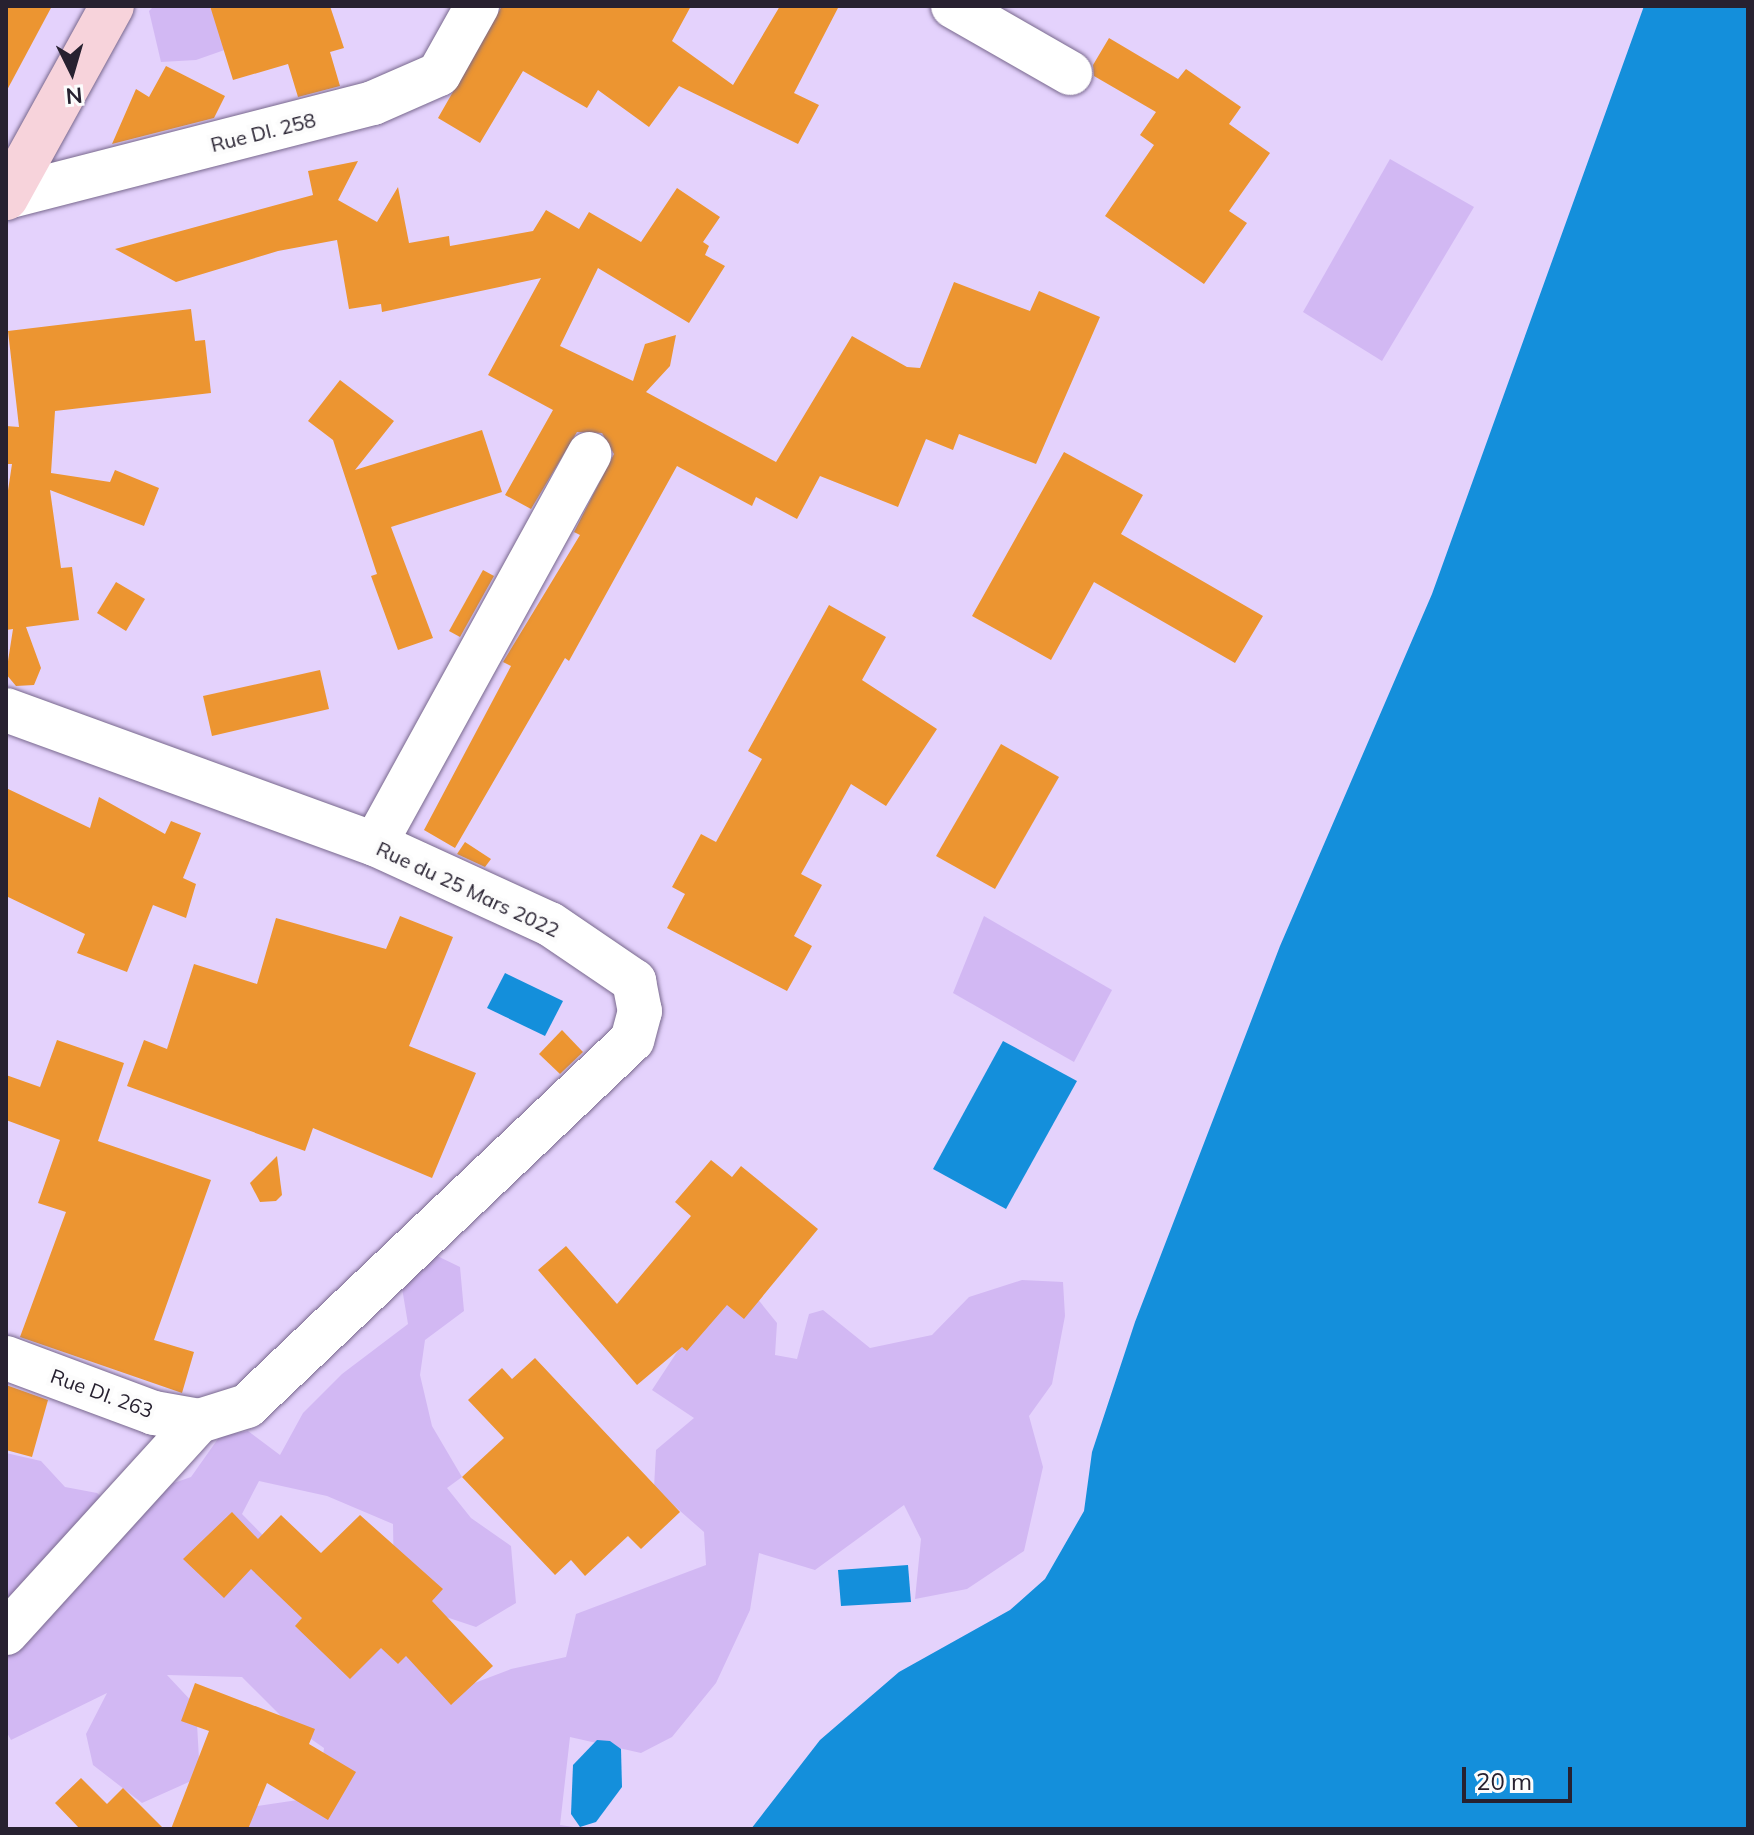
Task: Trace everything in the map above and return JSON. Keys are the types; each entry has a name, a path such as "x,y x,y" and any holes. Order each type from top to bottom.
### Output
{"main road":[{"path":"6,198 112,6"}],"street":[{"name":"Rue DI. 258","path":"6,198 373,103 439,74 477,6"},
{"path":"953,6 1070,73"},
{"path":"375,844 589,454"},
{"name":"Rue du 25 Mars 2022","path":"6,710 375,844 550,924 634,981 640,1011 632,1040 247,1406 199,1421"},
{"name":"Rue DI. 263","path":"6,1358 154,1413 199,1421"},
{"path":"6,1633 199,1421"}],"shaded area":[{"path":"154,6 209,6 233,47 196,60 161,62 149,11"},
{"path":"1390,159 1474,207 1382,361 1303,312"},
{"path":"984,916 1112,990 1074,1062 953,993"},
{"path":"429,1252 460,1267 464,1311 425,1340 420,1375 432,1426 462,1477 447,1488 471,1518 511,1546 516,1603 476,1627 425,1610 394,1584 393,1524 327,1496 259,1481 242,1514 295,1568 422,1636 443,1695 511,1669 566,1657 576,1614 706,1565 704,1532 654,1488 656,1450 694,1418 652,1390 696,1323 748,1287 777,1323 775,1355 797,1359 809,1314 823,1310 870,1348 932,1335 969,1297 1022,1280 1063,1282 1065,1316 1052,1384 1029,1416 1043,1467 1024,1551 967,1589 915,1599 921,1539 904,1505 815,1570 759,1553 750,1610 716,1683 672,1737 641,1753 570,1737 560,1825 587,1829 199,1829 231,1810 318,1797 324,1748 288,1723 242,1677 167,1675 196,1706 200,1777 142,1803 93,1765 86,1734 107,1693 11,1740 6,1731 6,1453 41,1461 65,1487 97,1493 130,1522 154,1490 191,1477 220,1436 248,1431 280,1455 303,1413 342,1374 408,1324 401,1282"}],"water":[{"path":"1644,6 1748,6 1748,1829 751,1829 820,1740 899,1672 1010,1610 1045,1579 1084,1511 1092,1452 1135,1322 1280,946 1432,594"},
{"path":"505,973 563,1001 545,1036 487,1008"},
{"path":"1003,1041 1077,1081 1006,1209 933,1169"},
{"path":"908,1565 911,1602 841,1606 838,1570"},
{"path":"597,1740 610,1741 621,1749 622,1787 596,1822 580,1827 571,1814 573,1765"}],"building":[{"path":"6,6 52,6 6,92"},
{"path":"210,6 330,6 344,48 330,52 340,86 298,97 288,64 233,80"},
{"path":"502,6 691,6 672,41 733,85 780,6 839,6 794,93 819,105 798,144 679,86 649,127 598,90 587,108 523,71 480,143 438,118"},
{"path":"1109,38 1178,79 1186,69 1241,107 1229,124 1270,153 1229,211 1247,223 1204,284 1105,216 1154,145 1140,135 1156,112 1094,76 1093,65"},
{"path":"166,66 225,96 214,118 112,144 136,89 149,97"},
{"path":"358,161 338,200 377,222 398,187 409,243 449,236 450,246 533,231 546,210 579,229 589,212 641,242 677,188 720,217 703,242 709,246 705,255 725,266 689,323 598,268 560,346 633,381 645,344 676,335 670,366 646,392 776,462 852,336 907,367 920,368 954,282 1030,311 1039,291 1100,317 1036,464 959,434 953,450 926,439 898,507 820,476 797,519 756,497 752,506 677,466 569,661 565,658 455,848 424,830 511,666 503,662 580,535 574,532 614,454 602,433 577,432 531,509 505,495 553,410 488,375 541,278 382,312 381,304 349,309 337,240 278,251 176,282 115,249 313,195 308,171"},
{"path":"191,309 195,341 205,340 211,393 55,411 51,473 110,482 115,470 159,488 144,526 50,490 61,568 72,567 79,620 26,627 41,668 34,685 16,686 6,674 13,629 6,630 6,504 12,464 6,464 6,426 19,427 8,331"},
{"path":"340,380 394,421 355,470 482,430 502,492 391,527 433,638 398,650 371,576 377,574 333,440 308,421"},
{"path":"1064,452 1143,495 1121,534 1263,616 1235,663 1094,582 1051,660 972,616"},
{"path":"483,570 494,576 460,637 449,631"},
{"path":"116,582 145,599 126,631 97,613"},
{"path":"829,605 886,637 862,680 937,729 886,806 851,784 801,874 822,885 794,936 812,946 787,991 667,928 685,894 672,887 701,834 716,842 762,759 748,751"},
{"path":"320,670 329,709 212,736 203,696"},
{"path":"1001,744 1059,777 995,889 936,856"},
{"path":"6,788 90,828 99,797 165,834 171,821 201,833 183,878 196,884 186,918 153,905 127,972 77,953 85,934 6,896"},
{"path":"465,842 491,859 485,867 457,854"},
{"path":"400,916 453,937 409,1046 476,1073 432,1178 313,1128 305,1151 127,1086 144,1040 167,1049 194,964 257,984 276,918 386,949"},
{"path":"562,1030 583,1052 560,1074 539,1054"},
{"path":"57,1040 124,1063 98,1141 211,1180 154,1340 194,1352 182,1393 20,1337 66,1212 38,1203 60,1140 6,1120 6,1075 40,1087"},
{"path":"277,1156 282,1195 276,1201 260,1202 250,1183"},
{"path":"711,1160 732,1177 741,1166 818,1229 744,1319 727,1305 687,1351 682,1347 637,1385 538,1270 566,1246 617,1304 691,1216 675,1202"},
{"path":"535,1358 680,1512 641,1549 628,1536 585,1576 571,1560 555,1575 462,1477 504,1438 468,1400 502,1368 512,1379"},
{"path":"6,1385 48,1400 32,1457 6,1450"},
{"path":"232,1512 258,1539 281,1515 321,1553 360,1515 443,1589 432,1601 493,1666 451,1705 406,1656 398,1664 381,1648 350,1679 295,1626 302,1618 251,1569 224,1598 183,1559"},
{"path":"195,1683 315,1729 309,1744 356,1772 328,1820 267,1783 248,1829 171,1829 209,1731 181,1721"},
{"path":"81,1778 107,1804 123,1788 164,1829 80,1829 55,1803"}]}
